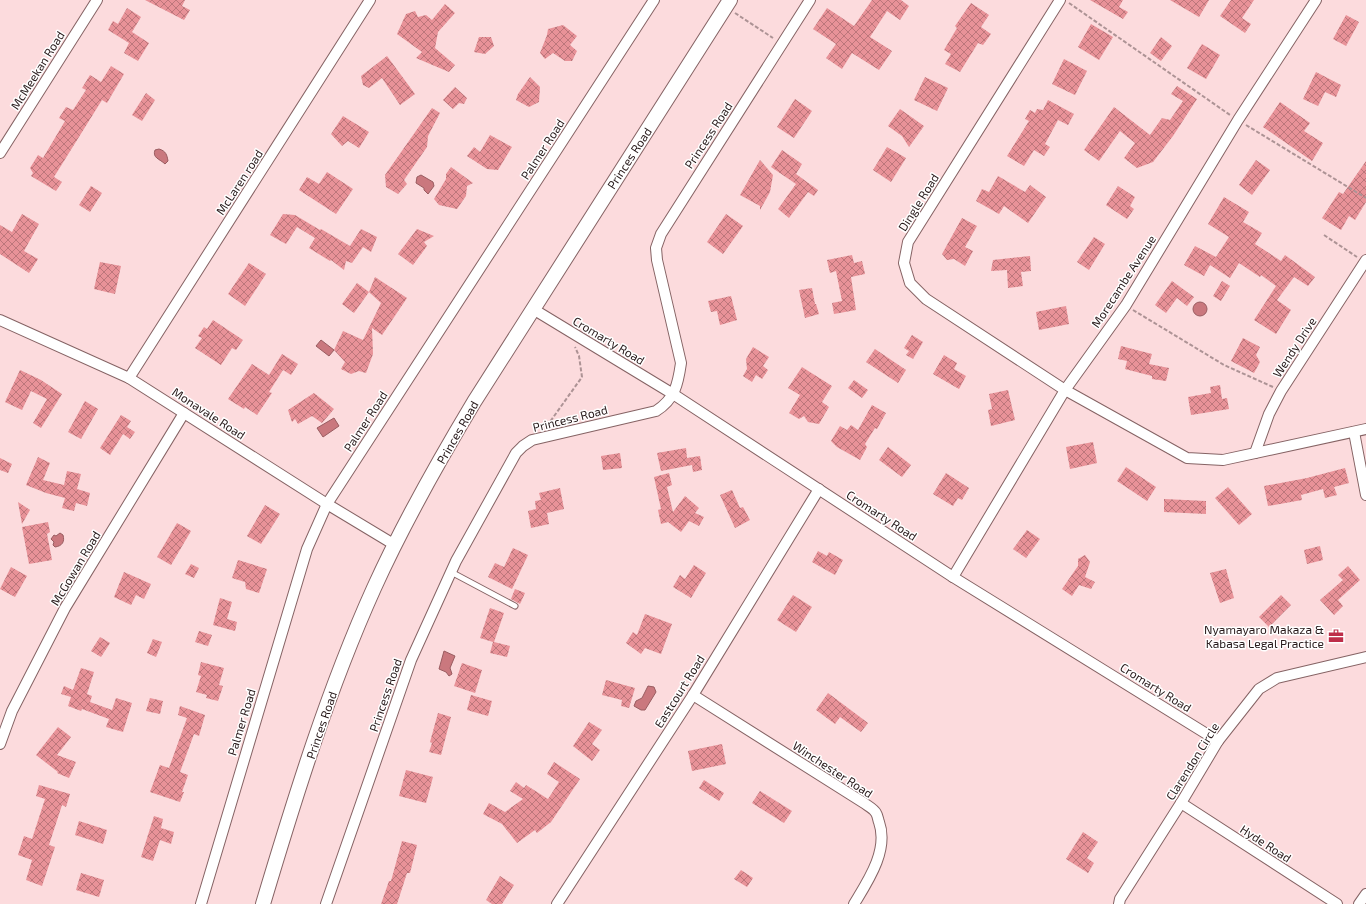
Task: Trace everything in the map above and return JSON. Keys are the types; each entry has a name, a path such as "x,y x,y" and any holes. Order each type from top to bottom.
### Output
{"main road":[{"name":"Princes Road","path":"263,904 285,830 330,695 366,608 395,545 448,445 474,402 728,3"}],"street":[{"name":"McMeekan Road","path":"0,153 97,0"},
{"name":"McLaren road","path":"129,378 370,0"},
{"name":"Palmer Road","path":"200,904 307,549 327,504 654,0"},
{"name":"Princess Road","path":"326,904 411,660 451,572 516,453 532,440 656,411 665,405 674,394 679,380 681,363 657,260 656,248 661,234 810,0"},
{"name":"Dingle Road","path":"1060,0 908,242 904,263 910,283 926,299 1065,390"},
{"name":"Morecambe Avenue","path":"953,577 1065,390 1126,305 1238,120 1316,0"},
{"name":"Wendy Drive","path":"1255,453 1269,414 1282,391 1365,261"},
{"name":"Cromarty Road","path":"533,310 674,394 953,577 1218,741"},
{"name":"Monavale Road","path":"0,320 129,378 327,504 395,545"},
{"path":"1065,390 1187,458 1223,460 1366,429"},
{"name":"McGowan Road","path":"0,744 12,711 65,608 184,413"},
{"path":"1354,432 1366,495"},
{"name":"Eastcourt Road","path":"557,904 693,695 819,489"},
{"name":"Clarendon Circle","path":"1119,904 1120,899 1181,803 1218,741 1259,689 1277,678 1366,657"},
{"name":"Winchester Road","path":"693,695 858,799 876,813 882,831 881,847 875,866 854,904"},
{"name":"Hyde Road","path":"1181,803 1337,904"},
{"path":"1359,904 1366,894"}],"lane":[{"path":"451,572 515,606"}],"path":[{"path":"1064,0 1238,120 1366,198"},
{"path":"728,3 782,44"},
{"path":"1324,235 1339,246 1365,261"},
{"path":"1126,305 1224,365 1282,391"},
{"path":"538,439 582,377 579,356 570,332"}],"shaded area":[{"path":"159,149 167,155 168,161 165,164 157,158 154,153 155,150"},
{"path":"421,175 433,182 434,186 428,194 424,188 416,183 417,177"},
{"path":"1200,302 1205,304 1207,309 1205,314 1200,316 1195,314 1193,309 1195,304"},
{"path":"321,340 334,350 329,356 316,346"},
{"path":"334,418 339,426 323,437 317,428"},
{"path":"60,533 64,537 63,542 61,545 55,547 53,545 54,542 51,539 54,535 56,536"},
{"path":"444,651 455,656 450,668 452,674 449,676 446,672 439,669"},
{"path":"648,686 654,687 656,692 645,710 641,710 634,706 636,701 642,698"}],"building":[{"path":"145,0 185,0 182,6 190,10 184,20"},
{"path":"872,0 901,0 909,6 900,20 887,11 870,37 892,51 879,70 852,53 842,69 826,58 836,44 813,29 827,8 854,26"},
{"path":"1090,0 1123,0 1119,7 1128,12 1123,19"},
{"path":"1170,0 1209,0 1199,17"},
{"path":"1231,0 1254,0 1242,18 1251,24 1245,33 1220,16"},
{"path":"971,3 989,15 981,27 991,34 983,45 978,43 960,72 945,64 951,54 944,50 957,28 955,26"},
{"path":"445,4 455,13 438,32 435,48 455,65 449,72 416,58 422,52 397,34 406,14 415,11 418,17 426,15 432,20"},
{"path":"127,8 141,17 132,32 149,43 138,61 124,53 129,43 108,30 113,21 118,24"},
{"path":"1346,15 1359,22 1346,46 1333,39"},
{"path":"1091,24 1113,37 1099,60 1078,47"},
{"path":"563,25 577,36 570,45 577,51 572,61 565,61 553,53 545,59 540,53 548,29"},
{"path":"479,37 491,37 494,46 485,54 474,52"},
{"path":"1161,37 1172,46 1161,61 1150,53"},
{"path":"1202,44 1220,55 1206,79 1187,68"},
{"path":"387,56 415,94 400,105 382,78 369,88 363,85 361,76"},
{"path":"1064,59 1087,71 1075,95 1052,84"},
{"path":"111,66 124,74 107,103 102,100 54,177 62,182 56,191 31,176 33,173 30,168 38,155 43,158 65,121 59,118 66,107 73,110 86,90 82,88 90,75 101,82"},
{"path":"1316,72 1341,85 1336,97 1325,92 1318,106 1303,99"},
{"path":"530,77 540,87 539,102 529,107 516,100 518,94"},
{"path":"925,77 948,88 937,111 914,100"},
{"path":"1177,86 1197,99 1173,136 1153,162 1137,168 1124,158 1135,143 1120,131 1099,161 1084,150 1114,107 1150,135 1162,118 1170,120 1183,101 1171,94"},
{"path":"455,87 467,98 464,104 459,103 453,109 443,100"},
{"path":"146,93 155,100 142,121 132,115"},
{"path":"795,99 812,111 794,138 777,127"},
{"path":"1048,100 1074,114 1068,125 1058,120 1045,144 1050,147 1044,156 1034,150 1024,166 1007,156 1029,121 1025,119 1030,110 1035,113 1037,109 1043,110"},
{"path":"1280,102 1310,123 1304,131 1323,143 1312,161 1263,127"},
{"path":"432,108 440,113 428,136 427,147 404,180 407,184 398,194 386,187 385,175"},
{"path":"900,109 924,126 909,147 902,136 888,126"},
{"path":"343,116 369,132 359,148 348,141 342,146 331,134"},
{"path":"490,135 512,147 498,170 487,169 467,156 474,147 480,152"},
{"path":"887,147 906,158 891,182 873,170"},
{"path":"782,150 802,164 796,174 818,190 814,196 808,192 789,218 778,209 796,184 771,167"},
{"path":"760,160 773,175 770,192 760,210 760,206 740,195"},
{"path":"1256,160 1270,170 1252,195 1239,185"},
{"path":"1366,161 1366,202 1355,220 1349,216 1341,230 1322,218 1339,192 1343,194"},
{"path":"451,167 473,183 467,186 466,196 457,209 439,205 434,199 446,179 446,174"},
{"path":"327,172 353,189 336,214 299,190 307,177 319,184"},
{"path":"998,176 1025,192 1030,185 1046,197 1028,223 1004,206 999,214 976,201 982,189 989,192"},
{"path":"91,186 102,193 90,212 79,205"},
{"path":"1118,186 1135,197 1130,206 1134,209 1127,219 1106,205"},
{"path":"1224,197 1249,212 1243,222 1262,233 1255,244 1281,261 1285,255 1315,277 1308,286 1294,277 1277,300 1291,310 1276,334 1254,320 1276,286 1261,275 1260,277 1239,263 1230,278 1210,265 1204,276 1184,265 1195,246 1216,257 1229,237 1208,224"},
{"path":"22,214 39,224 24,251 38,259 29,273 0,254 0,225 12,232"},
{"path":"283,214 295,215 350,246 361,229 377,237 371,252 363,247 352,263 346,261 344,270 331,260 330,261 309,248 315,238 297,227 286,244 270,235"},
{"path":"726,214 743,226 723,254 707,242"},
{"path":"962,218 977,226 965,247 973,251 965,266 954,259 947,260 942,254"},
{"path":"417,229 434,236 424,242 427,246 413,265 398,254"},
{"path":"1094,237 1105,244 1089,270 1077,262"},
{"path":"852,255 854,263 862,261 865,274 851,277 856,310 834,314 832,303 842,301 836,271 830,273 827,260"},
{"path":"1030,256 1031,271 1021,272 1023,286 1008,288 1007,270 991,271 993,260"},
{"path":"100,262 121,266 115,294 94,289"},
{"path":"249,263 266,274 245,306 228,294"},
{"path":"375,277 407,298 382,335 372,328 373,354 366,373 359,371 351,374 341,369 345,362 334,350 343,331 363,340 381,303 369,292"},
{"path":"1172,281 1194,297 1187,306 1177,298 1166,313 1155,305"},
{"path":"1222,281 1230,286 1221,301 1213,296"},
{"path":"357,283 369,292 354,313 342,304"},
{"path":"812,288 815,304 819,314 805,318 799,290"},
{"path":"731,296 737,320 720,325 717,311 711,312 708,301"},
{"path":"1066,306 1069,324 1039,330 1036,312"},
{"path":"213,320 243,340 236,350 232,348 221,365 195,348 202,338 198,336 204,327 207,329"},
{"path":"912,335 923,342 913,359 906,355 909,351 904,348"},
{"path":"1243,338 1260,347 1256,355 1260,362 1254,373 1231,361"},
{"path":"1121,346 1152,354 1149,364 1169,368 1166,381 1152,379 1152,376 1125,369 1127,361 1118,359"},
{"path":"753,347 769,357 763,366 768,370 762,379 756,375 752,382 743,376 747,369 746,359"},
{"path":"875,349 906,370 898,383 866,362"},
{"path":"282,354 298,364 291,375 283,370 269,392 272,393 257,415 245,407 244,409 228,399 252,364 269,375"},
{"path":"944,355 957,363 954,369 966,376 959,389 933,374"},
{"path":"802,367 832,386 822,402 829,407 819,424 808,422 804,416 799,419 789,413 800,395 788,388"},
{"path":"20,370 41,380 62,394 41,428 33,423 47,399 31,391 22,410 5,402"},
{"path":"854,380 868,390 862,398 848,388"},
{"path":"1220,385 1222,399 1227,398 1229,409 1191,415 1188,397 1211,393 1210,387"},
{"path":"1008,390 1015,420 991,426 988,410 992,409 989,394"},
{"path":"314,393 334,409 322,423 312,416 298,424 295,419 292,422 288,410"},
{"path":"85,401 98,409 81,439 68,432"},
{"path":"872,405 886,413 877,429 875,428 865,444 867,447 860,460 837,447 831,441 840,426 847,430 851,425 858,430"},
{"path":"121,415 131,421 127,427 135,432 130,439 123,434 110,455 100,448"},
{"path":"1093,442 1097,463 1070,469 1066,447"},
{"path":"888,447 911,465 902,477 879,460"},
{"path":"686,448 687,458 700,456 702,470 693,472 692,465 661,471 657,453"},
{"path":"620,453 622,468 603,470 601,456"},
{"path":"38,457 50,463 43,480 64,485 67,471 81,474 77,489 90,493 87,506 76,503 74,511 62,508 65,498 46,493 26,485"},
{"path":"0,458 12,464 8,473 0,470"},
{"path":"1126,467 1156,487 1147,501 1117,481"},
{"path":"1345,468 1349,483 1334,487 1337,495 1325,498 1323,489 1301,495 1302,500 1268,506 1264,486 1307,478"},
{"path":"669,473 672,485 667,487 673,512 685,496 699,508 695,513 704,517 699,526 689,521 681,532 668,522 661,524 658,510 661,509 654,477"},
{"path":"946,473 969,488 962,500 958,498 953,506 933,494"},
{"path":"1228,487 1252,514 1239,525 1215,498"},
{"path":"560,488 564,509 547,513 549,524 531,528 528,511 536,509 535,501 541,500 539,493"},
{"path":"732,490 740,508 743,507 750,520 735,528 720,495"},
{"path":"1164,499 1206,501 1206,514 1164,512"},
{"path":"18,502 30,510 22,524"},
{"path":"265,505 280,514 261,544 247,536"},
{"path":"48,522 50,532 47,534 52,560 29,564 22,527"},
{"path":"177,523 191,531 171,565 157,557"},
{"path":"1027,530 1040,539 1026,558 1013,549"},
{"path":"1320,546 1323,560 1307,564 1304,550"},
{"path":"513,548 528,555 512,589 488,577 495,563 504,567"},
{"path":"818,551 827,556 829,552 843,560 835,575 812,562"},
{"path":"1085,555 1090,562 1085,577 1095,582 1091,589 1079,585 1072,596 1062,589 1078,566 1078,559"},
{"path":"238,560 267,569 259,593 246,589 245,582 232,578"},
{"path":"191,564 199,568 194,578 185,574"},
{"path":"694,565 706,573 691,598 673,587 680,575 685,579"},
{"path":"1348,566 1360,580 1338,600 1343,606 1334,615 1320,600 1343,580 1338,575"},
{"path":"11,567 27,576 15,597 0,589"},
{"path":"1226,569 1234,598 1220,603 1210,573"},
{"path":"124,572 151,584 144,599 136,595 131,605 114,597"},
{"path":"515,589 525,593 520,604 511,599"},
{"path":"793,595 812,607 796,632 777,620"},
{"path":"1281,595 1291,605 1269,627 1259,617"},
{"path":"220,598 232,602 227,619 237,622 235,631 213,625"},
{"path":"490,608 504,613 494,642 510,646 507,657 490,653 493,642 480,638"},
{"path":"645,614 672,624 661,654 645,648 641,654 626,643 633,632 637,635"},
{"path":"199,631 212,635 208,646 195,642"},
{"path":"100,637 110,643 101,657 91,651"},
{"path":"153,639 162,642 156,657 147,653"},
{"path":"201,662 224,668 219,685 223,686 218,701 206,698 207,695 196,692 201,676 198,675"},
{"path":"462,663 482,670 475,693 454,686"},
{"path":"81,668 94,672 87,694 92,696 90,702 112,710 116,698 132,703 123,732 106,727 109,719 82,709 81,711 68,706 71,697 61,694 64,686 73,690"},
{"path":"606,680 635,688 629,708 621,706 622,700 602,695"},
{"path":"828,693 868,723 861,732 840,717 835,724 816,710"},
{"path":"471,695 492,701 488,716 467,710"},
{"path":"150,698 163,701 160,714 146,711"},
{"path":"180,706 205,715 199,736 194,734 180,772 188,775 180,802 150,792 160,765 169,768 187,718 178,715"},
{"path":"438,713 451,717 441,755 429,752 432,743 430,742"},
{"path":"589,722 602,730 592,744 600,750 592,761 573,746"},
{"path":"58,727 71,737 57,755 76,762 69,778 57,773 58,772 36,755"},
{"path":"722,744 726,764 692,771 688,751"},
{"path":"554,762 580,779 551,822 537,833 535,830 517,843 502,824 483,814 489,803 505,812 523,799 510,791 516,782 524,788 526,785 548,799 559,782 547,774"},
{"path":"406,770 433,777 426,803 399,796"},
{"path":"704,780 724,793 719,801 699,788"},
{"path":"39,785 70,794 66,807 62,805 49,845 55,847 42,886 26,880 32,860 18,855 24,836 32,839 45,799 36,796"},
{"path":"760,791 792,811 784,823 752,803"},
{"path":"154,816 163,819 161,828 174,832 171,844 160,840 153,861 141,857"},
{"path":"79,821 107,830 103,844 75,835"},
{"path":"1083,832 1098,842 1087,858 1094,863 1088,873 1066,859"},
{"path":"402,841 417,845 410,873 407,873 397,904 381,904 389,881 391,881"},
{"path":"741,870 753,878 747,887 734,879"},
{"path":"81,873 104,880 99,897 76,890"},
{"path":"500,876 514,885 502,904 492,904 486,900"}],"place":[{"name":"Nyamayaro Makaza & Kabasa Legal Practice","path":"1336,636"}]}
